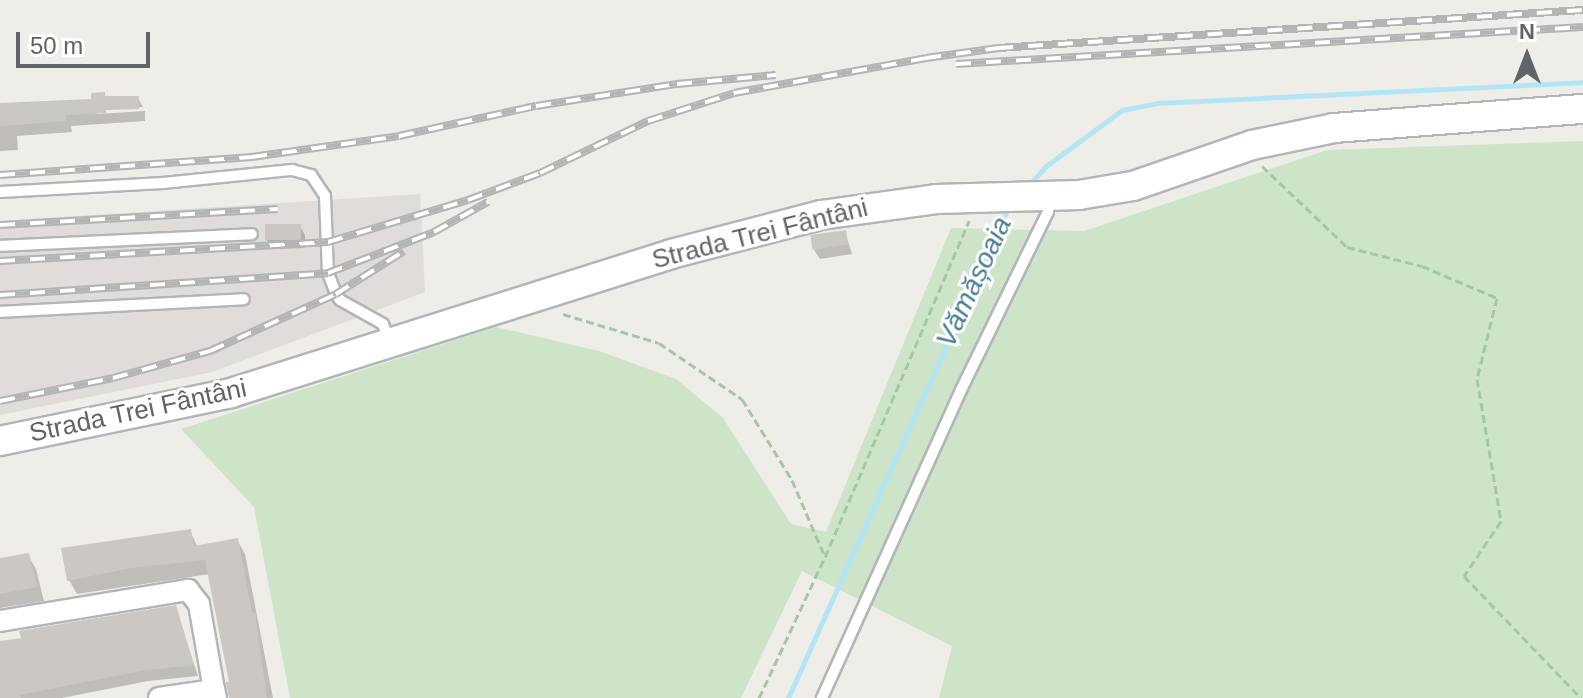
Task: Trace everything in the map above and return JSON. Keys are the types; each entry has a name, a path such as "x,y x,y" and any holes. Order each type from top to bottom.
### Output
{"main road":[{"name":"Strada Trei Fântâni","path":"0,441 231,393 545,292 784,224 893,204 992,196 1079,195 1133,186 1252,145 1334,128 1399,120 1583,109"}],"street":[{"path":"0,621 188,590 199,604 215,694 159,698"}],"lane":[{"path":"0,192 163,183 292,170 311,175 325,196 328,273 336,294 340,300 383,324 390,342"},
{"path":"822,698 961,390 1048,212 1044,196"},
{"path":"0,246 252,234"},
{"path":"0,312 244,299"}],"path":[{"path":"1252,145 1259,163 1347,247 1422,266 1497,298 1477,379 1501,521 1464,576 1581,698"},
{"path":"759,698 992,196"},
{"path":"545,292 552,311 659,343 742,399 792,480 825,557"}],"shaded area":[{"path":"420,194 425,292 212,372 0,415 0,221"}],"green space":[{"path":"1583,141 1583,698 939,698 952,646 802,571 741,698 290,698 254,507 181,429 496,327 599,351 676,379 723,418 791,524 826,532 951,228 1084,231 1327,150"}],"building":[{"path":"105,92 105,96 139,96 139,109 66,115 66,121 0,126 0,103 91,99 91,93"},
{"path":"265,224 301,224 301,240 265,240"},
{"path":"846,230 848,245 812,250 810,235"},
{"path":"191,529 194,546 238,538 252,613 255,613 267,698 229,698 226,682 229,682 205,560 131,568 67,581 61,548"},
{"path":"29,553 37,587 0,594 0,558"},
{"path":"176,605 194,665 141,671 20,695 21,698 0,698 0,641 21,638 19,631"}],"waterway":[{"name":"Vămășoaia","path":"1029,185 1046,166 1122,110 1157,103 1583,82"},
{"name":"Vămășoaia","path":"788,698 1009,206"}],"railway":[{"path":"0,261 328,242 468,200 540,173 648,121 734,93 926,58 998,48 1583,10"},
{"path":"956,64 1583,27"},
{"path":"0,175 252,157 399,136 536,106 677,84 776,75"},
{"path":"0,295 328,273 434,232 488,202"},
{"path":"0,225 278,209"},
{"path":"0,401 113,378 210,351 336,294 404,251"}]}
